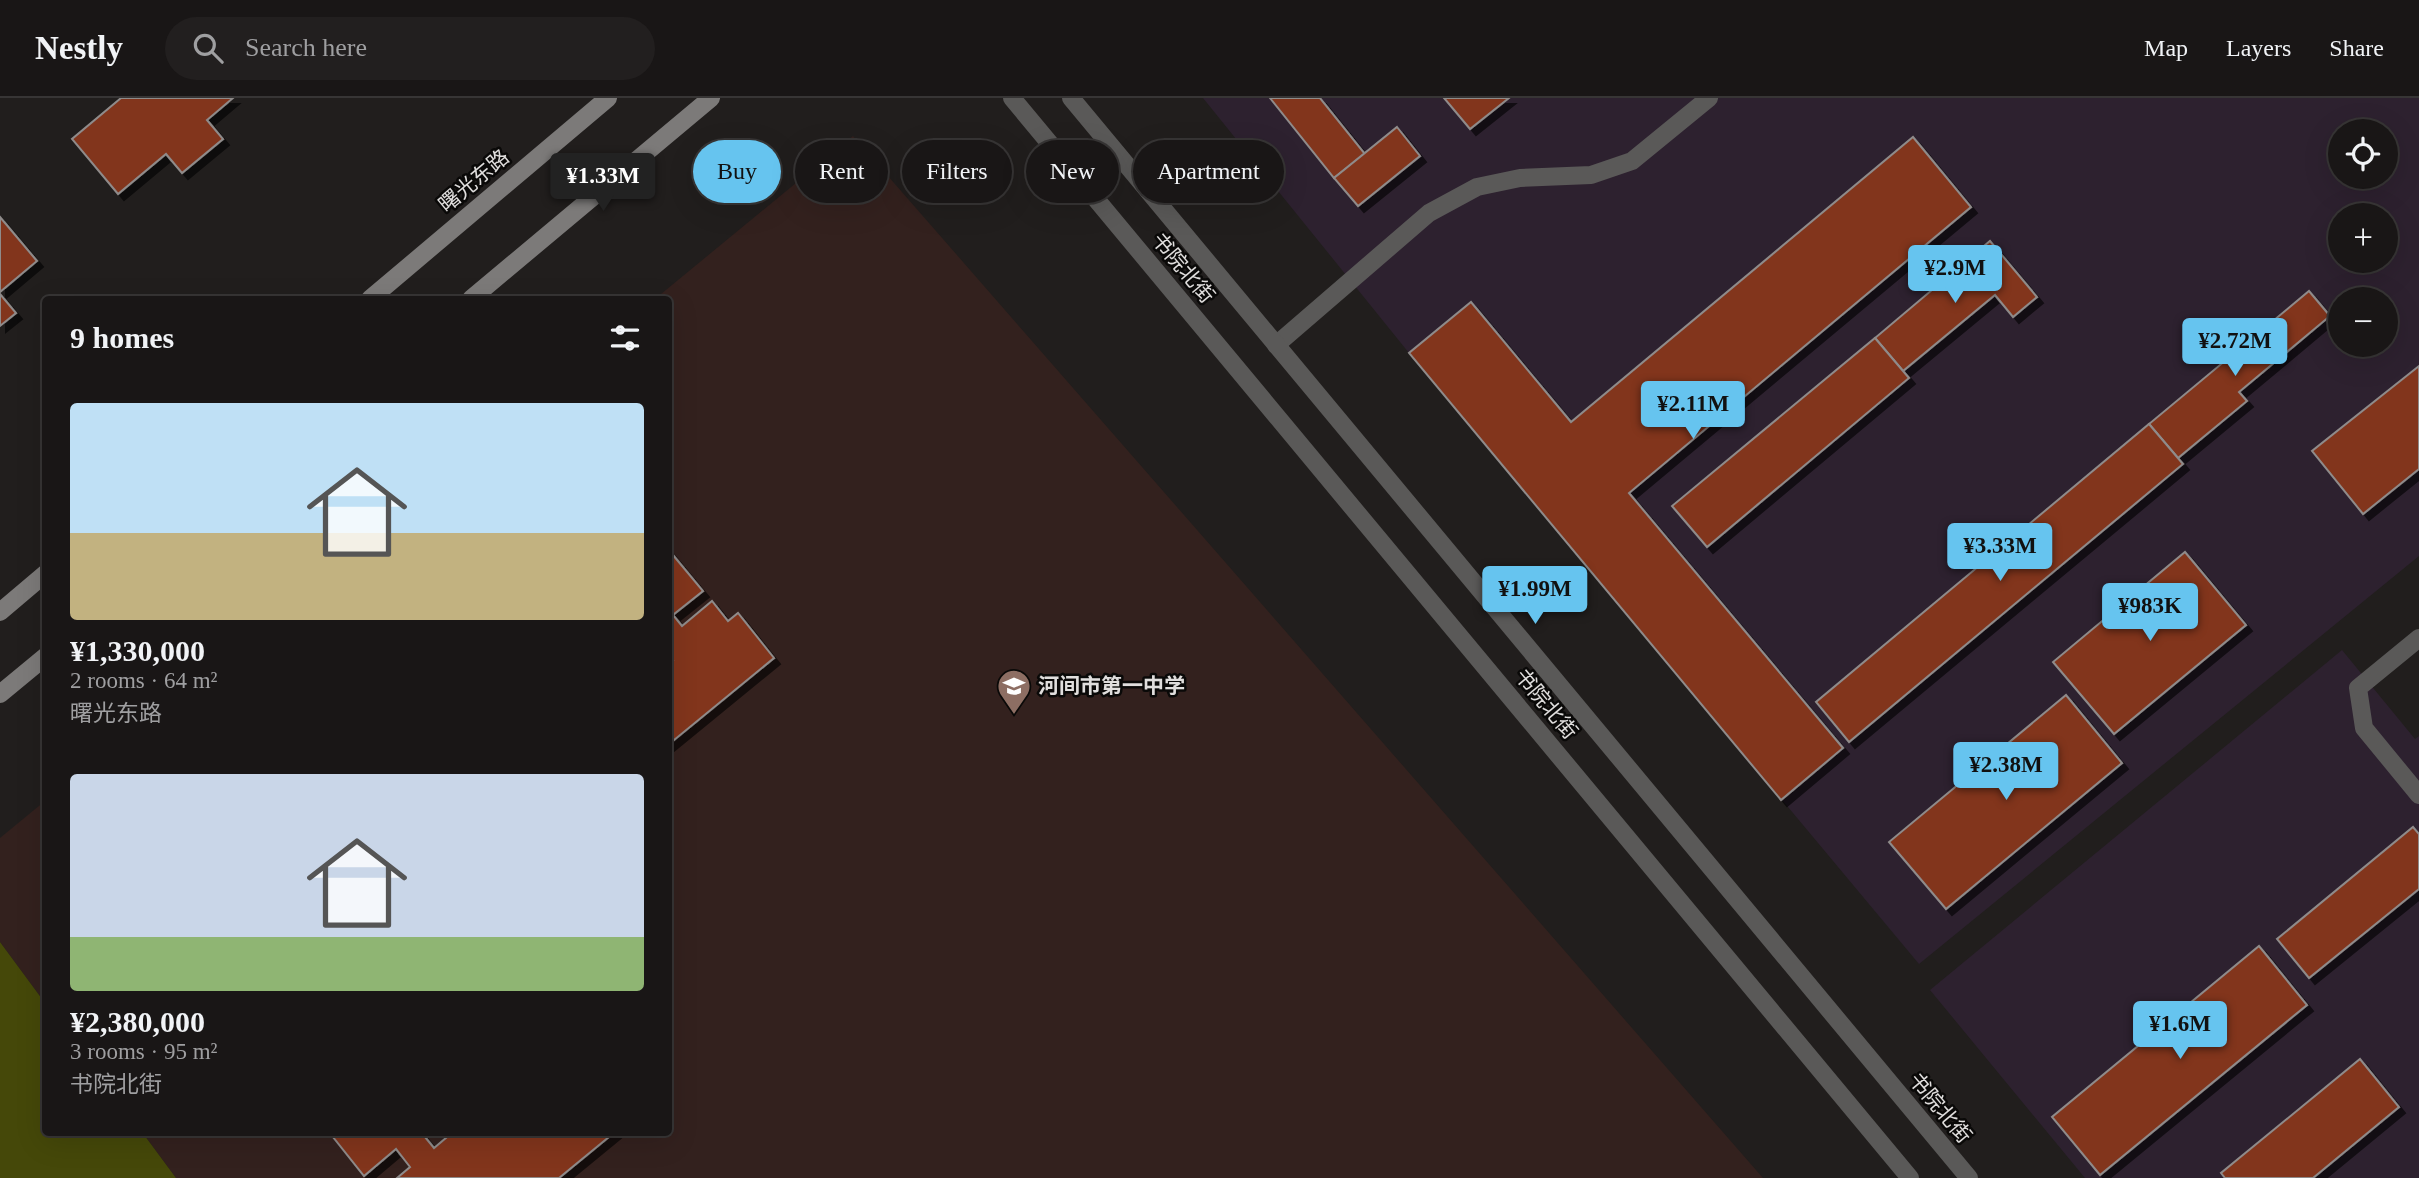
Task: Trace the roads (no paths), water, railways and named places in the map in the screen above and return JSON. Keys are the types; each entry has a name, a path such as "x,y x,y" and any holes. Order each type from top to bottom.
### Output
{"main road":[{"name":"曙光东路","path":"374,296 608,98"},
{"path":"475,296 711,98"},
{"path":"0,612 42,576"},
{"path":"0,694 42,659"}],"street":[{"name":"书院北街","path":"1012,98 1910,1178"},
{"name":"书院北街","path":"1071,98 1969,1178"},
{"path":"1276,345 1429,213 1477,187 1520,178 1591,175 1632,161 1709,98"},
{"path":"2418,791 2364,728 2358,688 2419,638"}],"place":[{"name":"河间市第一中学","path":"1014,716"}]}
